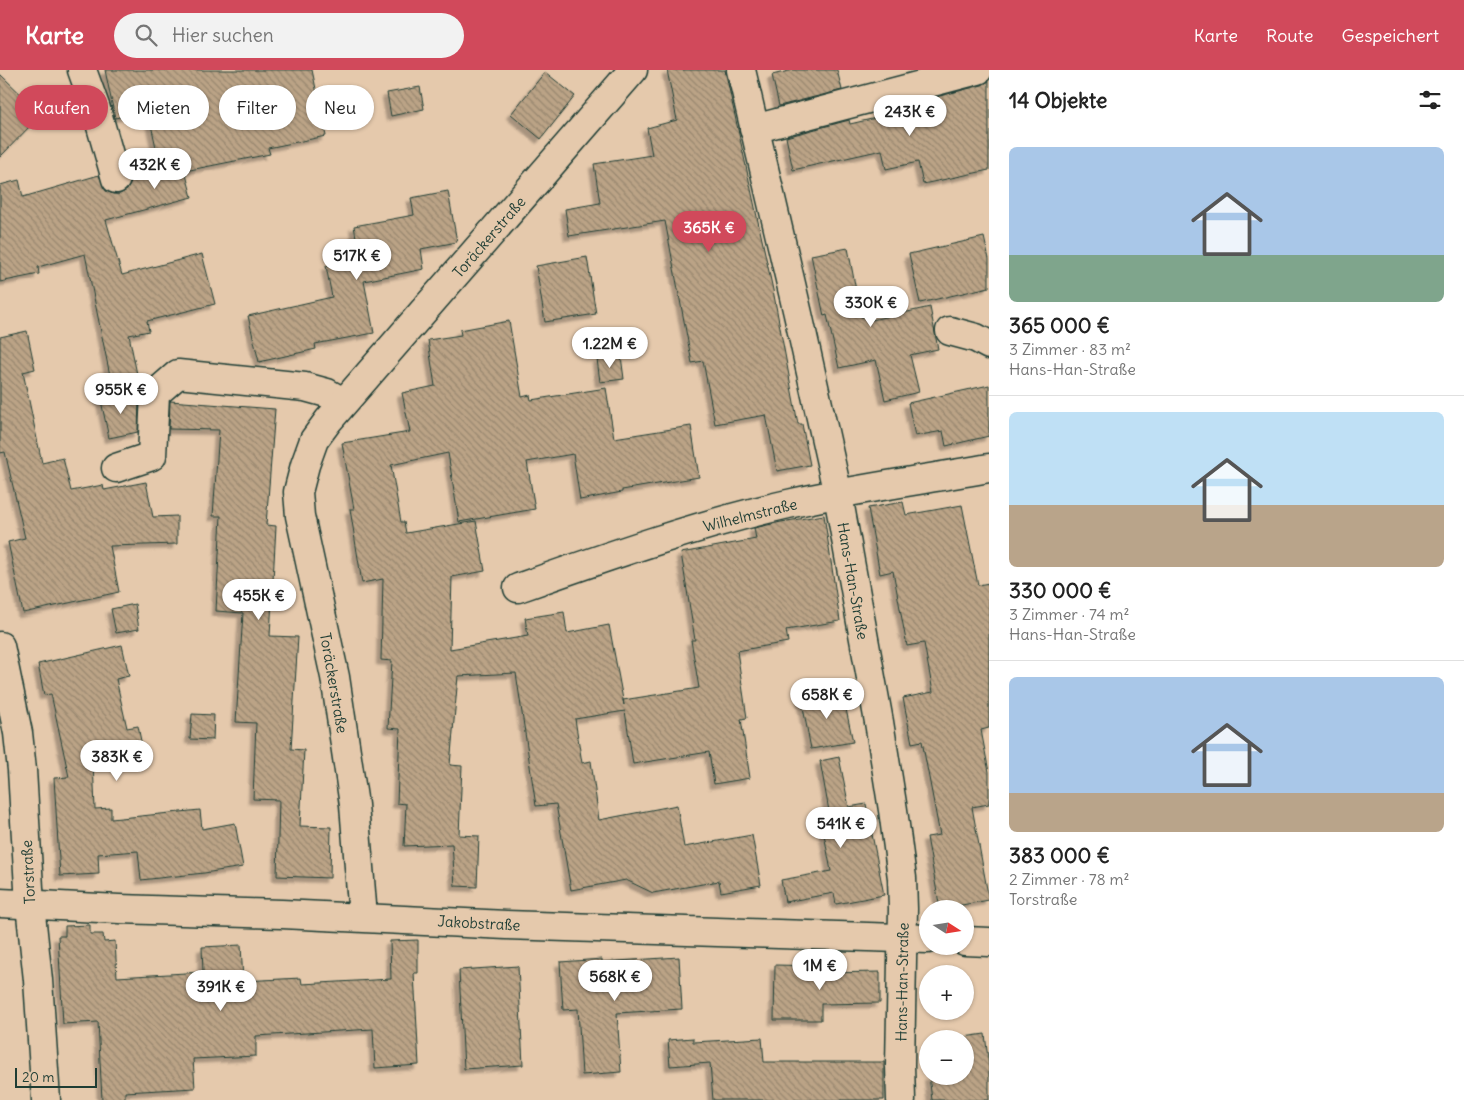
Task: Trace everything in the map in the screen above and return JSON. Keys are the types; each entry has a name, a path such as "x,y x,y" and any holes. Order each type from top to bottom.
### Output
{"street":[{"path":"82,70 96,109 116,179"},
{"name":"Toräckerstraße","path":"363,917 354,805 335,677 300,516 298,492 305,465 314,440 343,402 442,292 634,70"},
{"name":"Hans-Han-Straße","path":"741,70 838,495 879,722 902,878 916,939 901,1006 901,1100"},
{"path":"754,129 978,70"},
{"path":"950,331 976,338 989,345"},
{"path":"116,468 152,456 155,394 178,374 305,388 327,393 343,402"},
{"name":"Wilhelmstraße","path":"518,588 695,528 789,504 989,468"},
{"name":"Torstraße","path":"0,646 18,733 22,770 30,905 38,980 46,1100"},
{"name":"Jakobstraße","path":"0,904 363,917 506,925 916,939"},
{"path":"974,941 989,942"}],"building":[{"path":"105,70 312,70 315,85 306,85 306,130 325,130 326,136 268,148 270,154 185,171 192,197 106,220 122,275 202,254 215,304 147,321 149,331 129,335 140,389 114,395 85,254 38,267 39,274 0,282 0,185 19,180 23,197 99,175 106,191 120,194 127,190 131,182 127,160 157,152 152,130 209,130 209,85 118,85 118,117 115,118"},
{"path":"667,70 725,70 773,290 798,424 802,424 810,465 777,471 766,415 715,424 703,361 692,363 665,221 569,236 565,209 600,203 594,164 652,155 647,128 677,120"},
{"path":"793,70 837,70 842,90 779,106 772,75"},
{"path":"545,72 575,96 541,139 511,114"},
{"path":"0,74 15,89 15,130 26,130 0,157"},
{"path":"989,81 989,170 923,184 918,162 886,169 882,150 793,170 786,137 849,120 850,124 906,111 905,105 982,85"},
{"path":"420,87 424,109 391,116 387,93"},
{"path":"448,191 457,242 421,249 424,269 364,281 374,333 315,344 316,349 259,362 248,316 332,297 326,266 360,260 354,226 414,215 411,198"},
{"path":"984,237 989,259 989,287 920,303 909,254"},
{"path":"848,248 861,317 866,316 867,321 930,307 938,349 910,355 919,392 885,400 876,360 839,368 827,315 824,316 811,255"},
{"path":"587,257 596,314 545,322 536,266"},
{"path":"509,321 522,397 530,395 531,400 606,388 614,438 691,426 699,477 622,490 622,492 580,500 573,454 527,462 535,509 459,522 448,453 391,465 401,522 404,522 406,533 476,521 485,571 452,577 450,649 528,636 525,618 564,612 567,633 609,625 623,700 699,688 691,640 695,640 681,553 756,539 754,528 824,515 840,621 786,630 788,642 737,651 747,718 741,719 750,778 714,784 709,752 633,764 625,711 575,719 582,763 591,761 599,820 677,805 684,847 752,835 761,885 721,892 719,881 653,893 626,880 571,890 556,804 536,806 516,673 458,676 450,765 462,766 459,835 479,836 477,887 455,886 452,844 404,846 406,804 397,803 400,729 388,728 392,661 381,660 383,579 362,583 350,509 354,509 342,443 410,432 402,393 435,386 428,340 461,335 460,330"},
{"path":"27,331 35,369 23,372 42,463 63,458 71,491 103,485 104,490 146,482 153,517 177,516 177,544 110,546 119,592 23,613 8,542 25,538 5,452 0,453 0,337"},
{"path":"621,356 624,379 600,382 597,359"},
{"path":"989,385 989,436 946,446 943,431 915,436 908,403"},
{"path":"100,396 139,399 138,432 109,438"},
{"path":"170,401 275,409 266,525 276,526 270,636 298,637 291,749 304,750 300,826 331,827 330,878 277,876 279,800 253,799 256,723 236,722 243,613 216,611 221,516 213,516 219,430 169,429"},
{"path":"903,502 906,515 962,505 978,585 989,583 989,728 981,730 989,772 989,804 972,807 989,900 974,903 974,900 938,900 927,837 940,835 922,741 912,743 903,698 933,692 924,643 907,646 893,571 880,574 868,508"},
{"path":"135,604 139,629 116,633 111,609"},
{"path":"122,645 129,676 116,679 127,728 138,726 142,746 93,761 95,809 111,808 111,819 200,810 202,829 235,823 243,867 141,880 138,851 98,854 99,874 60,876 54,778 69,777 51,694 44,695 38,664"},
{"path":"842,690 853,742 811,749 801,697"},
{"path":"192,714 214,715 213,740 190,739"},
{"path":"839,757 849,807 866,804 884,895 836,904 834,893 785,902 781,880 831,871 820,813 829,811 820,761"},
{"path":"90,925 90,934 103,934 104,942 115,941 117,977 203,972 202,947 241,945 243,981 301,978 302,984 391,979 390,941 418,940 418,973 414,973 419,1065 375,1068 373,1029 256,1036 256,1056 193,1059 195,1088 125,1092 125,1100 102,1100 98,1022 63,1024 58,936 65,936 65,926"},
{"path":"679,957 682,1009 617,1013 621,1072 582,1075 578,1009 563,1010 560,962 602,959 602,962"},
{"path":"775,965 822,966 822,973 880,972 880,1003 821,1004 821,1020 774,1020"},
{"path":"518,966 523,1065 464,1069 459,970"},
{"path":"985,1034 989,1067 989,1100 932,1100 930,1085 974,1085 974,1036"},
{"path":"693,1038 693,1042 762,1038 764,1062 884,1062 884,1100 713,1100 710,1063 670,1066 668,1040"}]}
